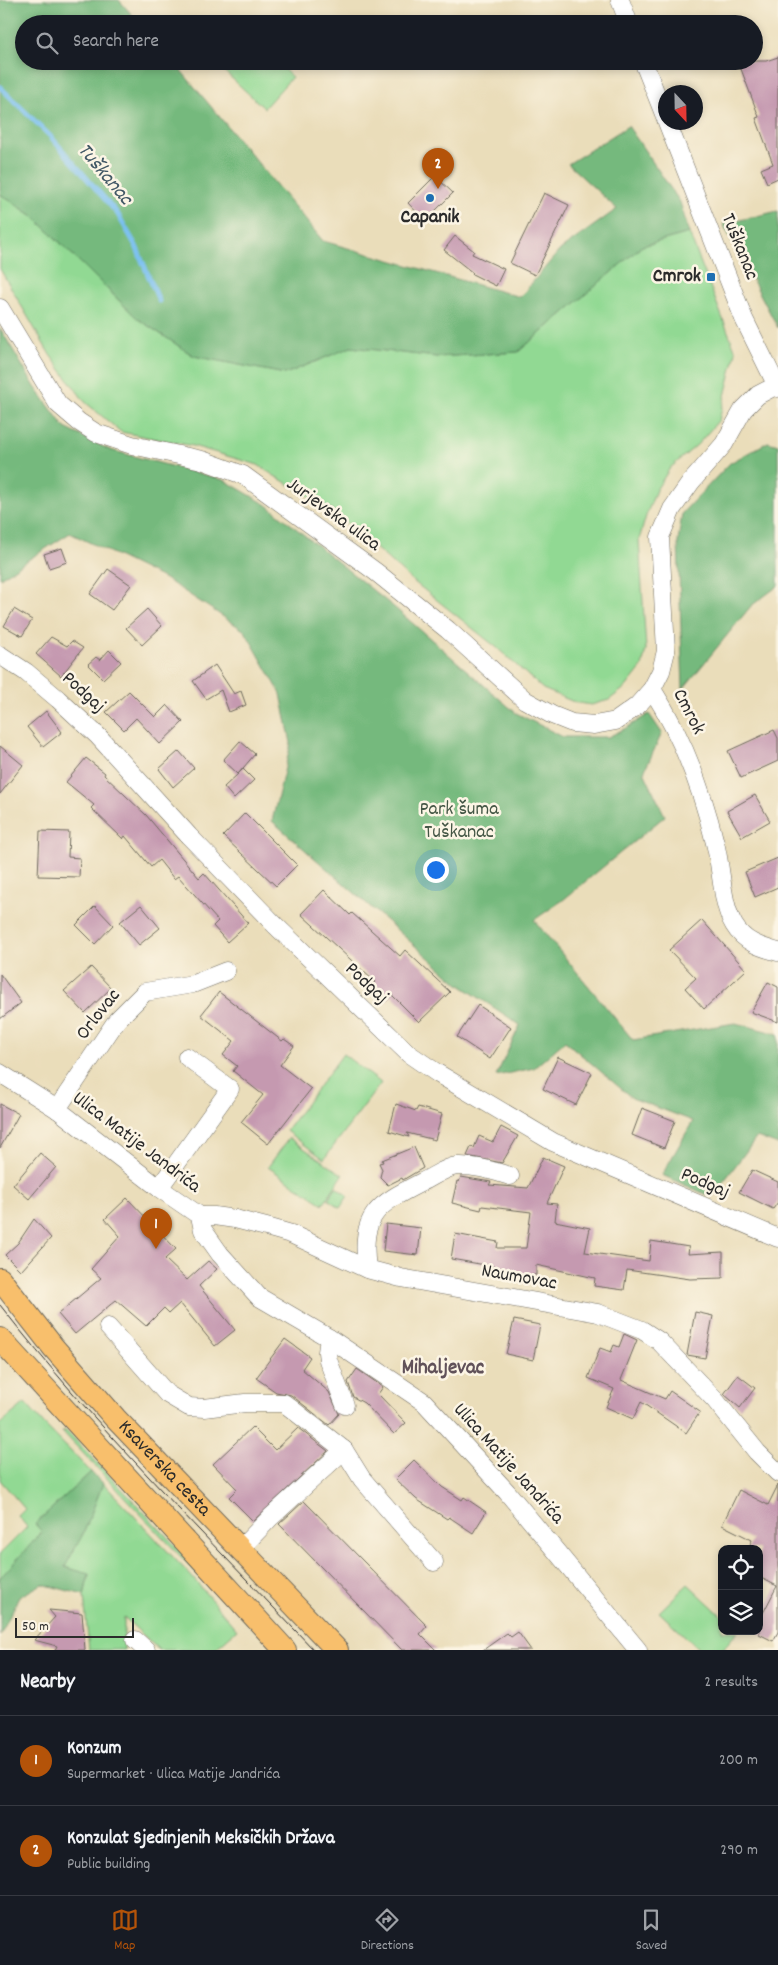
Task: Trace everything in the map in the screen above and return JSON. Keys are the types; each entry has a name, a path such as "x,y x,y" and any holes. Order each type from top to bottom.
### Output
{"main road":[{"name":"Ksaverska cesta","path":"0,1279 53,1346 115,1418 338,1650"},
{"name":"Ksaverska cesta","path":"0,1338 285,1650"}],"street":[{"path":"620,0 626,15"},
{"name":"Tuškanac","path":"646,70 658,100"},
{"name":"Tuškanac","path":"670,130 744,319 777,386"},
{"name":"Jurjevska ulica","path":"0,308 58,404 79,422 96,433 114,439 202,460 243,475 376,572 448,630 532,704 572,723 594,725 616,720 637,706 652,689"},
{"name":"Cmrok","path":"777,386 758,395 743,410 724,444 691,482 672,509 660,537 666,651 662,671 652,689 666,711 698,781 716,845 729,913 735,926 747,940 778,952"},
{"name":"Podgaj","path":"0,655 26,672 58,698 98,736 189,836 275,925 409,1054 437,1073 553,1142 778,1238"},
{"name":"Orlovac","path":"57,1109 118,1020 145,992 193,984 226,972"},
{"path":"159,1188 230,1089 187,1057"},
{"name":"Ulica Matije Jandrića","path":"0,1073 57,1109 159,1188 200,1216 203,1230 220,1254 259,1297 329,1338 424,1402 507,1492 638,1650"},
{"path":"367,1269 365,1246 367,1230 372,1214 382,1205 408,1189 454,1166 470,1166 510,1176"},
{"name":"Naumovac","path":"200,1216 235,1219 291,1234 367,1269 401,1278 598,1313 642,1330 659,1341 715,1400 757,1452 778,1473"},
{"path":"108,1327 167,1394 189,1407 204,1408 245,1403 284,1403 344,1450 362,1479 434,1562"},
{"path":"329,1338 328,1360 345,1405"},
{"path":"240,1549 276,1512 344,1450"}],"green space":[{"path":"0,0 119,0 132,15 15,15 15,70 180,70 323,241 520,297 560,250 617,209 568,164 628,126 680,202 689,233 642,246 518,352 437,357 351,347 285,374 194,356 138,319 33,216 0,194"},
{"path":"223,70 285,70 292,77 264,108"},
{"name":"Cmrok","path":"0,194 33,216 138,319 194,356 285,374 351,347 437,357 518,352 642,246 689,233 736,352 719,420 698,444 670,468 656,490 646,516 639,540 646,649 642,667 626,687 609,700 591,705 574,702 543,689 496,647 408,577 334,511 258,465 193,446 121,432 85,402 50,355 0,269"},
{"path":"778,211 778,328 723,224"},
{"name":"Park šuma Tuškanac","path":"0,328 35,387 65,428 110,450 224,480 267,505 395,608 516,713 563,737 608,737 649,714 662,733 644,772 665,816 563,900 534,920 633,1040 735,1023 778,1034 778,1145 757,1137 712,1197 662,1175 693,1121 632,1098 565,1041 534,1068 496,1076 520,1025 460,985 272,821 291,743 281,694 245,631 167,580 70,533 0,578"},
{"path":"768,442 778,445 778,586 751,606 683,689 678,542 682,513 730,463"},
{"path":"343,1054 381,1083 324,1159 286,1131"},
{"path":"289,1138 343,1175 323,1204 268,1167"},
{"path":"336,1187 348,1196 340,1208 328,1199"},
{"path":"25,1403 91,1472 36,1523 42,1531 0,1581 0,1554 27,1527 18,1516 25,1509 0,1480 0,1424"},
{"path":"62,1431 67,1431 189,1560 206,1583"},
{"path":"91,1472 103,1483 84,1532 65,1567 89,1574 84,1595 42,1584 19,1597 0,1636 0,1578 42,1532 35,1524"},
{"path":"103,1483 192,1577 237,1630 214,1650 159,1650 124,1617 124,1650 89,1650 84,1596 89,1575 64,1567 84,1532"},
{"path":"688,1584 718,1612 718,1635 735,1635 722,1650 700,1650 659,1612"}],"building":[{"path":"778,57 778,178 767,183 761,169 773,164 756,118 759,117 741,70 763,70 763,61"},
{"name":"Capanik","path":"435,176 453,193 425,221 408,203"},
{"path":"544,193 569,205 535,275 510,263"},
{"path":"455,236 474,251 472,254 504,269 496,286 472,274 444,250"},
{"path":"62,548 67,562 49,568 44,554"},
{"path":"108,569 131,585 112,610 90,594"},
{"path":"14,609 32,620 22,636 4,626"},
{"path":"147,609 162,626 142,645 126,628"},
{"path":"51,637 67,646 72,641 83,648 61,676 36,654"},
{"path":"109,650 121,662 103,679 88,664 96,657 100,660"},
{"path":"215,665 234,694 241,691 246,705 229,712 221,690 206,699 193,681"},
{"path":"129,691 155,717 167,705 183,722 160,744 136,718 124,730 106,712"},
{"path":"46,711 62,732 43,747 27,727"},
{"path":"774,730 778,738 778,761 741,778 728,751"},
{"path":"240,741 255,754 238,774 223,760"},
{"path":"0,746 23,765 0,794"},
{"path":"179,751 194,768 173,787 159,769"},
{"path":"86,758 105,773 104,775 146,815 199,878 204,873 248,923 227,942 213,926 218,921 178,876 174,879 159,860 151,867 125,836 123,839 91,808 94,805 66,782"},
{"path":"243,769 254,780 234,799 224,787"},
{"path":"755,795 770,821 742,837 727,811"},
{"path":"245,813 297,865 276,886 223,836"},
{"path":"40,831 69,832 68,857 80,858 79,877 38,876"},
{"path":"778,858 778,887 755,897 745,872"},
{"path":"324,890 350,915 352,913 400,956 405,950 450,992 419,1022 392,995 386,1001 370,986 375,982 301,914"},
{"path":"141,905 160,928 139,945 120,922"},
{"path":"95,906 113,925 95,944 76,925"},
{"path":"702,920 746,970 704,1009 685,988 696,978 669,950"},
{"path":"91,967 111,988 85,1013 64,991"},
{"path":"0,974 21,1003 0,1019"},
{"path":"768,982 778,987 778,1022 751,1012"},
{"path":"219,992 282,1041 284,1039 294,1046 280,1065 311,1089 268,1144 241,1122 263,1095 233,1071 237,1066 223,1055 234,1041 201,1015"},
{"path":"478,1005 511,1027 490,1059 457,1037"},
{"path":"558,1057 592,1073 576,1105 543,1089"},
{"path":"0,1104 19,1114 0,1148"},
{"path":"396,1104 416,1111 418,1107 442,1114 435,1140 407,1133 409,1137 389,1131"},
{"path":"642,1108 675,1121 664,1148 632,1135"},
{"path":"501,1127 518,1136 502,1163 467,1156 471,1147 474,1148 479,1136 493,1142"},
{"path":"414,1147 423,1168 403,1180 402,1178 388,1185 380,1177 382,1169 379,1163"},
{"path":"40,1153 56,1167 29,1199 13,1185"},
{"path":"543,1157 564,1166 547,1203 557,1204 555,1221 590,1228 585,1252 649,1261 651,1241 689,1247 688,1254 723,1252 723,1278 690,1279 627,1270 624,1290 594,1286 595,1278 536,1265 536,1275 508,1275 508,1269 451,1259 455,1234 498,1242 497,1248 526,1248 531,1212 482,1206 481,1210 452,1203 457,1181 459,1182 461,1177 491,1182 489,1185 528,1188"},
{"path":"752,1170 778,1182 778,1202 773,1209 739,1192"},
{"path":"127,1198 176,1249 165,1259 187,1280 208,1261 217,1269 199,1286 235,1330 215,1346 180,1303 169,1313 164,1308 146,1326 116,1300 75,1334 58,1314 101,1278 91,1269 120,1236 105,1219"},
{"path":"34,1219 51,1238 21,1271 5,1255 18,1243"},
{"path":"386,1224 421,1228 418,1255 383,1251"},
{"path":"695,1312 713,1316 705,1358 687,1355"},
{"path":"514,1320 540,1325 533,1360 506,1354"},
{"path":"624,1334 637,1340 621,1380 665,1399 670,1391 700,1412 686,1433 641,1402 633,1419 606,1407 614,1389 588,1378 600,1348 611,1352 614,1345 619,1347"},
{"path":"285,1339 310,1357 302,1369 329,1392 339,1414 329,1425 291,1395 276,1392 256,1378"},
{"path":"357,1369 383,1387 378,1394 406,1423 394,1434 364,1403 353,1397 348,1382"},
{"path":"738,1375 755,1388 740,1408 724,1394"},
{"path":"252,1427 275,1450 298,1428 328,1451 253,1521 229,1497 237,1489 213,1464"},
{"path":"414,1460 442,1487 462,1500 464,1497 486,1512 473,1533 416,1499 395,1479"},
{"path":"778,1485 778,1632 773,1641 761,1635 763,1635 763,1613 777,1586 763,1579 763,1545 750,1545 752,1540 722,1525 739,1490 768,1505"},
{"path":"304,1501 427,1626 420,1634 436,1650 402,1650 279,1524"},
{"path":"49,1610 82,1613 85,1650 55,1650 57,1646 34,1640 55,1617"},
{"path":"518,1632 531,1650 483,1650 507,1633 511,1637"}],"waterway":[{"name":"Tuškanac","path":"0,87 51,137 117,213 136,246 159,301"}],"tram line":[{"path":"0,1305 37,1351 113,1438 314,1650"}],"place":[{"name":"Konzulat Sjedinjenih Meksičkih Država","path":"438,189"},
{"name":"Capanik","path":"430,198"},
{"name":"Cmrok","path":"711,277"},
{"name":"Konzum","path":"156,1249"}],"district":[{"name":"Mihaljevac","path":"443,1369"}]}
